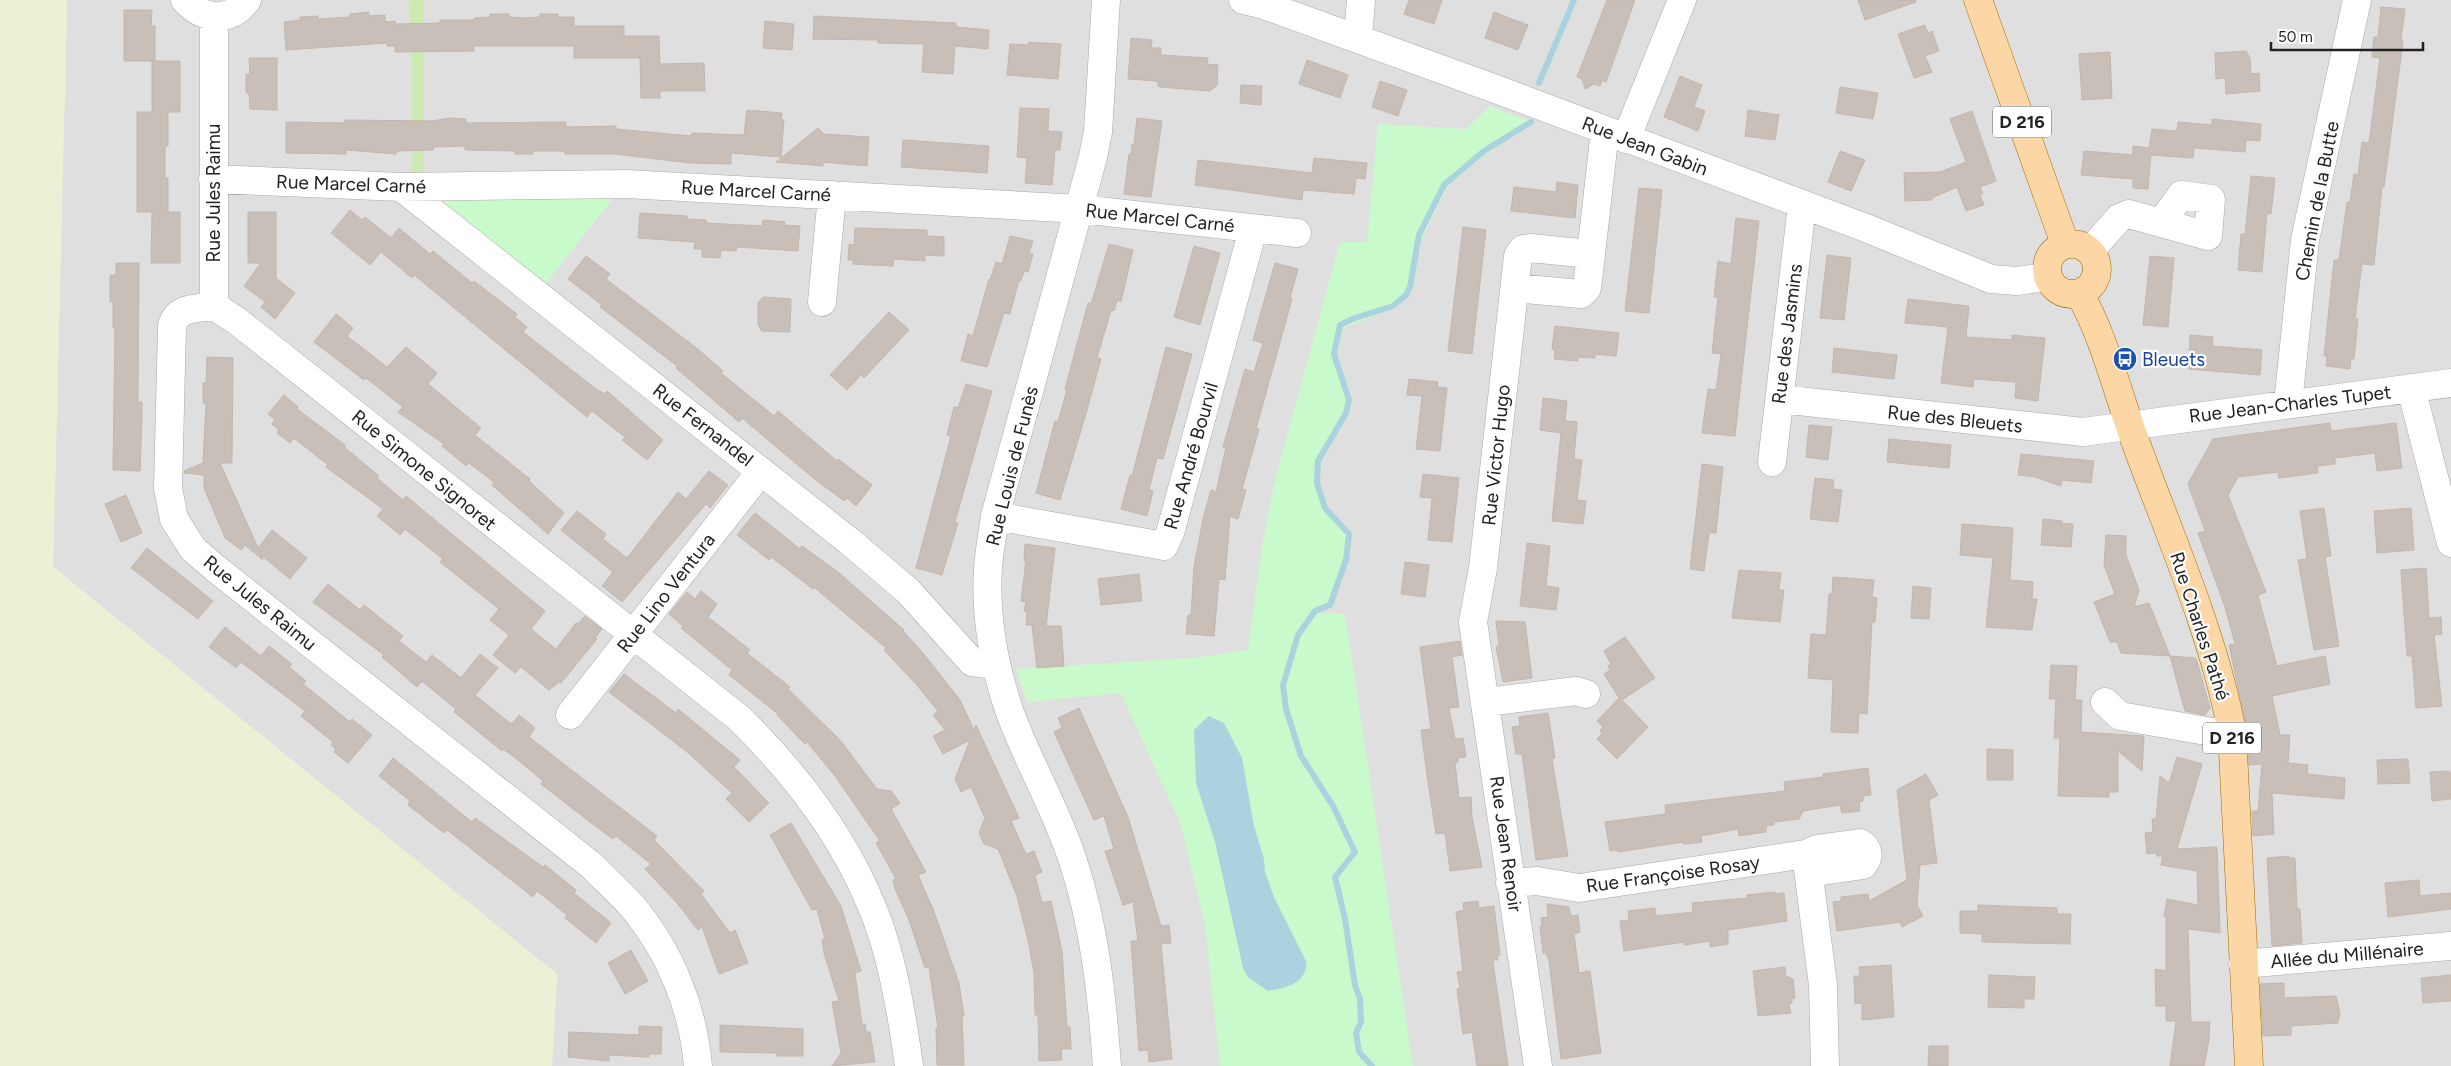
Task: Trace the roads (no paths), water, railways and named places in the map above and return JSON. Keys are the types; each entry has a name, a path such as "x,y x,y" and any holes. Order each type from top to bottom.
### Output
{"main road":[{"name":"D 216","path":"1978,0 2078,248"},
{"path":"2078,248 2095,258 2096,275 2087,290 2079,293 2064,294 2058,290 2047,276 2047,262 2051,254 2078,248"},
{"name":"Rue Charles Pathé","path":"2079,293 2103,349 2210,643 2221,681 2232,732 2249,1066"}],"street":[{"path":"185,0 198,12 214,17 226,16 238,10 247,0"},
{"name":"Rue Jean Gabin","path":"1243,0 1264,5 1356,37 1866,228 1991,278 2016,280 2047,276"},
{"path":"1356,37 1361,0"},
{"path":"1515,288 1581,294 1587,288 1591,254 1615,135 1682,0"},
{"name":"Chemin de la Butte","path":"2288,404 2305,240 2358,0"},
{"name":"Rue Louis de Funès","path":"1106,3 1098,132 1080,210 995,516 988,568 989,603 996,666 1008,708 1072,859 1085,901 1099,979 1106,1066"},
{"name":"Rue Jules Raimu","path":"214,17 214,306 180,312 174,317 172,326 168,488 174,519 193,549 361,685 591,865 632,907 663,951 685,998 696,1044 698,1066"},
{"name":"Rue Marcel Carné","path":"213,179 402,187 626,184 1080,210 1297,233"},
{"name":"Rue Fernandel","path":"402,187 761,471 908,591 972,662 996,666"},
{"path":"822,302 832,196"},
{"name":"Rue des Jasmins","path":"1772,462 1802,205"},
{"path":"2078,248 2124,215 2134,214 2162,222"},
{"name":"Rue André Bourvil","path":"995,516 1164,546 1170,533 1250,244 1252,228"},
{"name":"Rue Victor Hugo","path":"1473,622 1483,568 1518,256 1523,249 1530,248 1591,254"},
{"name":"Rue Simone Signoret","path":"214,306 245,327 632,636 739,718 766,745 808,795 845,850 875,916 895,984 909,1066"},
{"name":"Rue Jean-Charles Tupet","path":"2130,426 2451,383"},
{"path":"2411,388 2451,543"},
{"name":"Rue des Bleuets","path":"1780,399 2083,432 2130,426"},
{"name":"Rue Lino Ventura","path":"570,715 761,471"},
{"name":"Rue Jean Renoir","path":"1473,622 1538,1066"},
{"path":"1486,702 1576,691 1586,694"},
{"path":"2105,702 2120,716 2212,732 2232,732"},
{"name":"Rue Françoise Rosay","path":"1510,883 1537,881 1579,888 1807,864 1824,985 1825,1066"},
{"name":"Allée du Millénaire","path":"2243,964 2451,946"}],"water":[{"path":"1209,716 1224,723 1242,758 1254,826 1264,859 1265,872 1274,897 1306,961 1306,968 1300,979 1282,988 1268,991 1248,977 1243,968 1215,842 1196,783 1194,730"}],"waterway":[{"path":"1539,83 1574,0"},
{"path":"1372,1066 1359,1052 1356,1033 1361,1022 1360,999 1355,985 1345,919 1335,877 1355,852 1333,806 1301,756 1286,709 1283,685 1298,635 1315,611 1330,605 1346,560 1349,534 1325,508 1317,483 1318,461 1346,413 1349,400 1334,354 1340,325 1355,318 1393,306 1406,295 1410,287 1419,235 1444,185 1484,151 1531,122"}],"place":[{"name":"Bleuets","path":"2125,359"}]}
